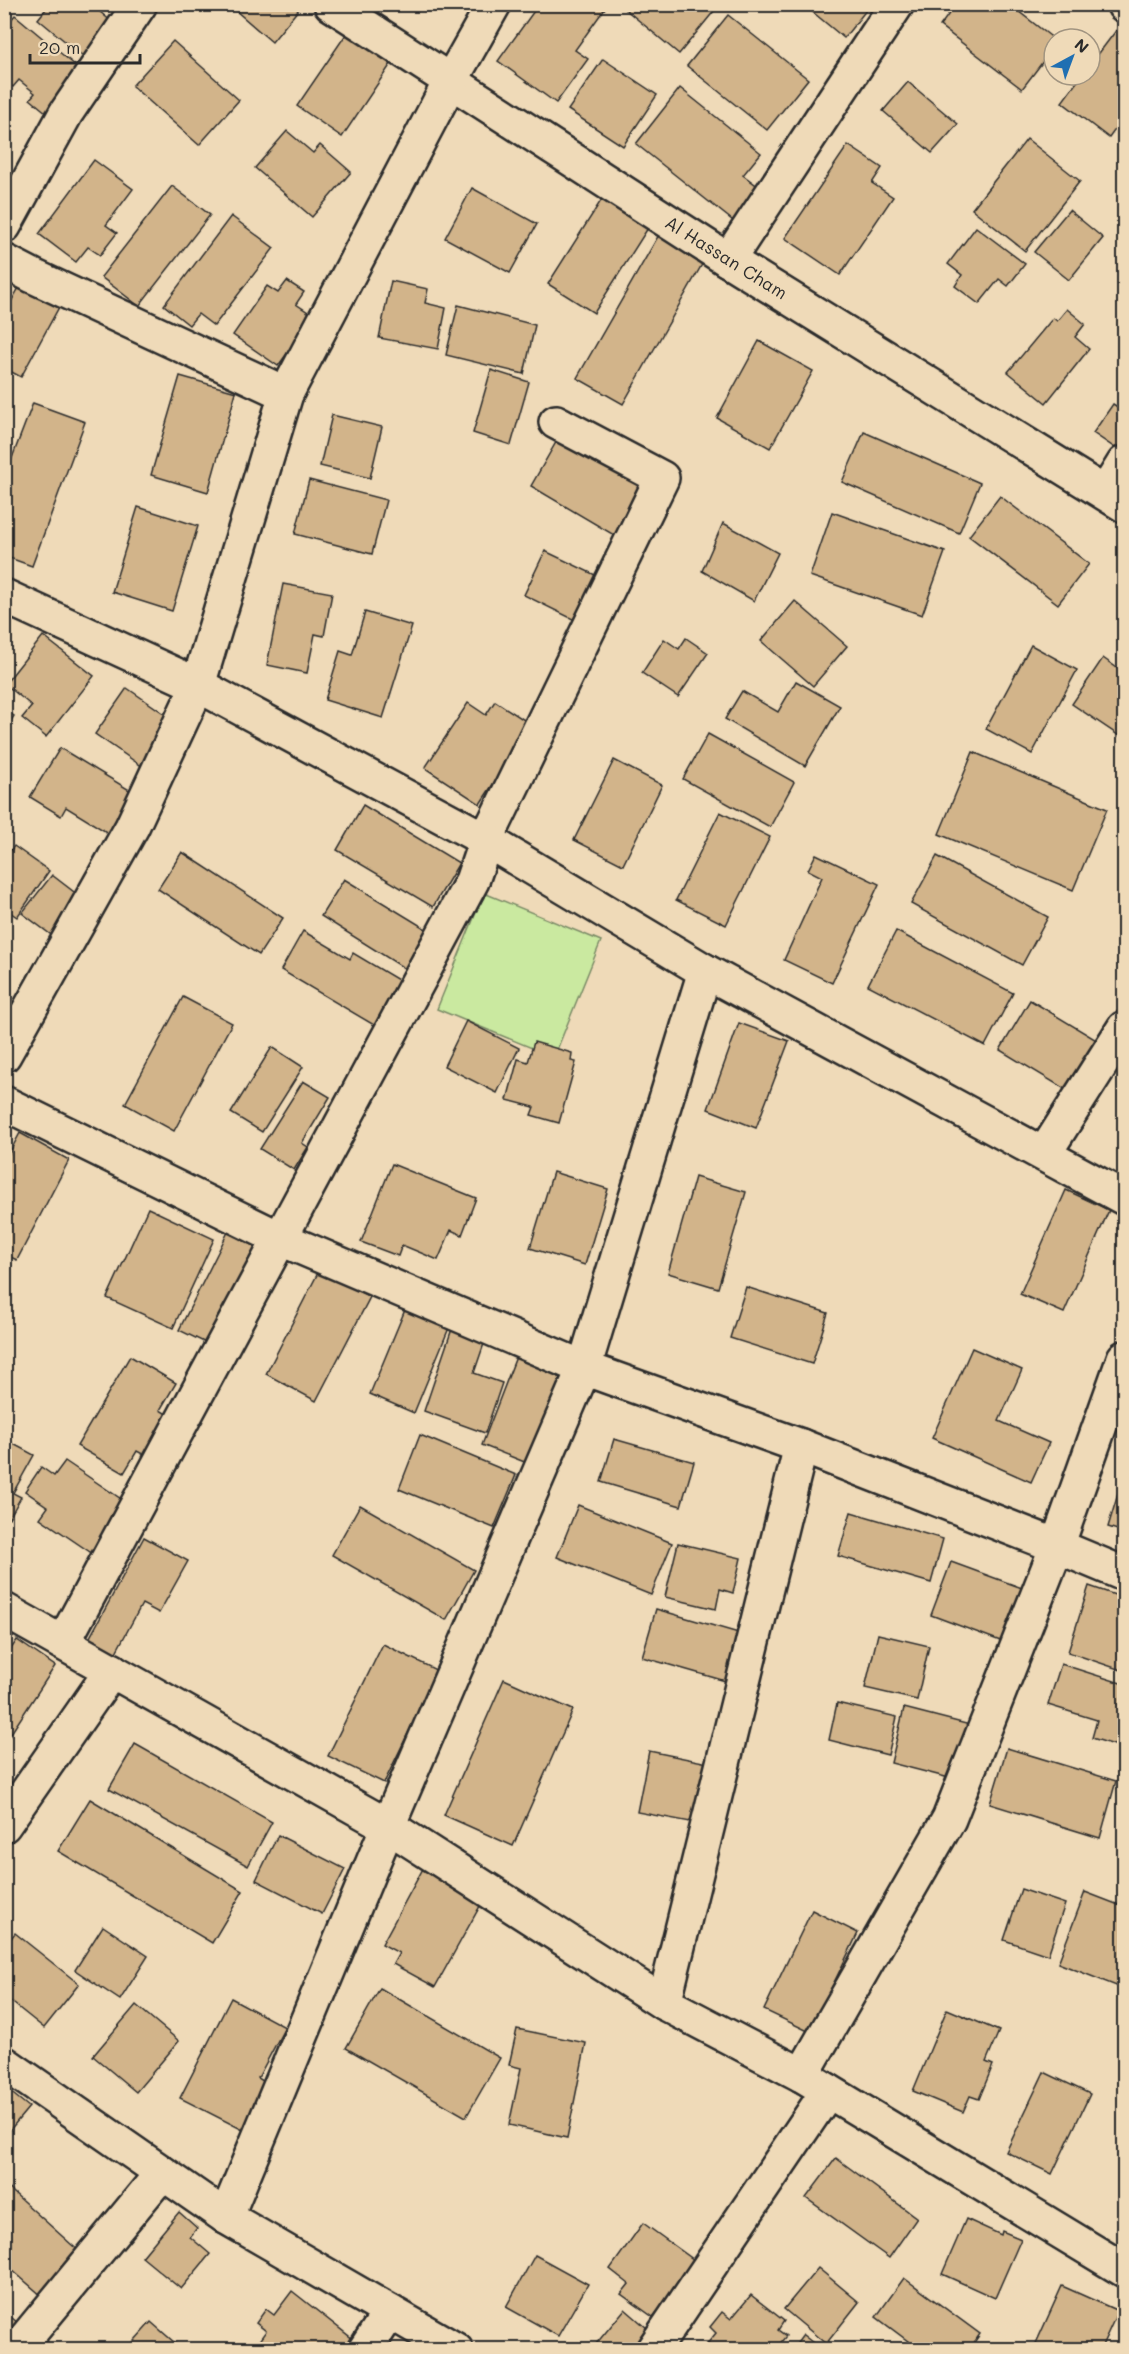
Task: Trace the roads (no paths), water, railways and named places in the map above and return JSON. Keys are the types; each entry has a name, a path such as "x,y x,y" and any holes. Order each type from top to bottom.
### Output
{"street":[{"path":"4,226 66,113 140,4"},
{"name":"Al Hassan Cham","path":"332,4 728,260 1115,499"},
{"path":"4,1055 132,827 198,685 286,394 450,82 494,4"},
{"path":"728,260 897,4"},
{"path":"4,261 286,394"},
{"path":"63,1643 472,881 486,840 662,478 556,422"},
{"path":"1115,499 1125,463"},
{"path":"4,596 198,685 486,840 705,971 1125,1198"},
{"path":"226,2217 388,1826 584,1368 705,971"},
{"path":"1044,1154 1125,1028"},
{"path":"4,1102 279,1238 584,1368 801,1446 1125,1574"},
{"path":"652,2349 815,2083 949,1819 1058,1546 1125,1358"},
{"path":"664,2003 801,1446"},
{"path":"4,1610 388,1826 664,2003 815,2083 1125,2270"},
{"path":"4,1825 112,1670"},
{"path":"4,2063 226,2217 456,2349"},
{"path":"16,2349 162,2173"},
{"path":"365,2349 390,2312"}]}
